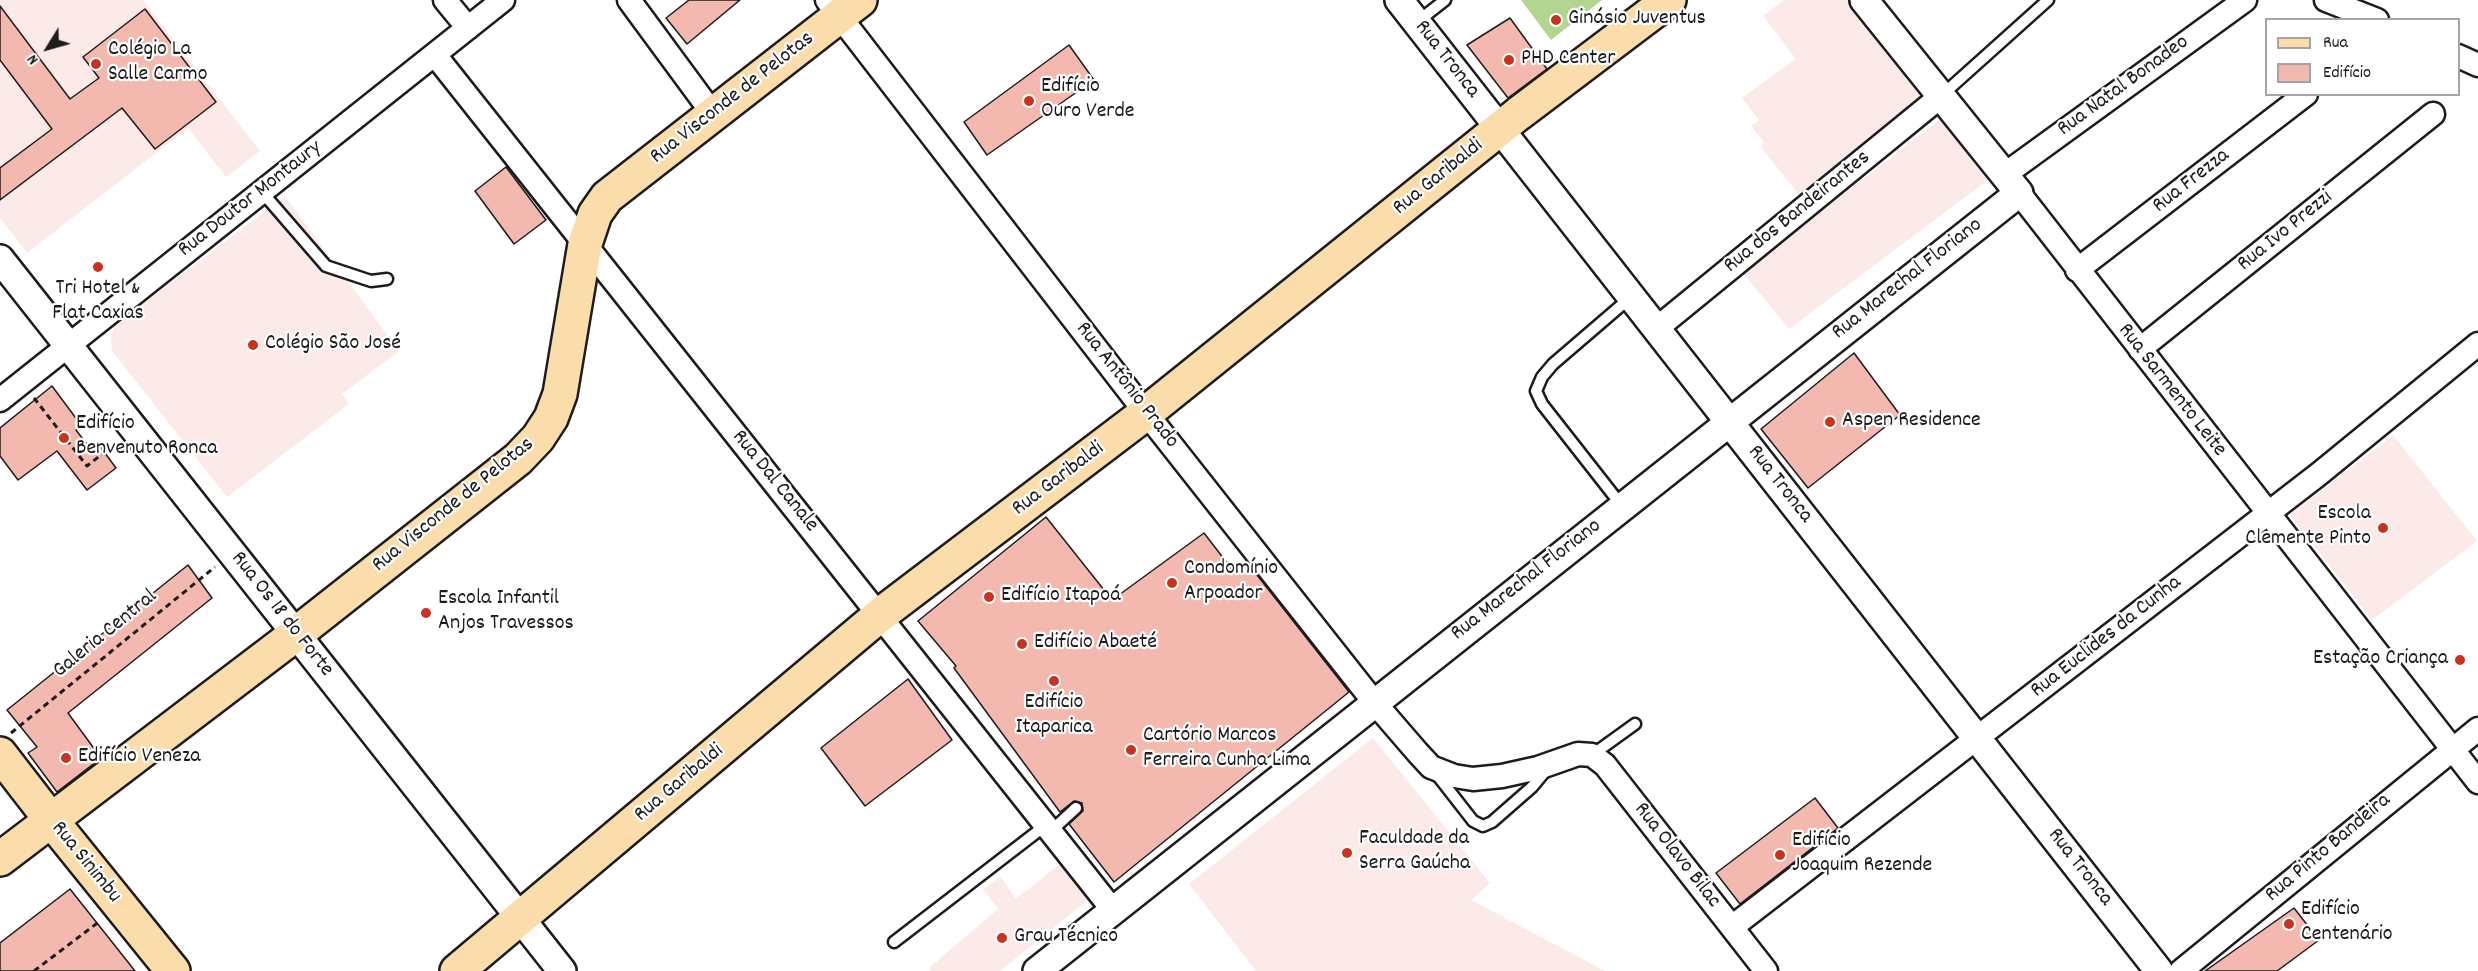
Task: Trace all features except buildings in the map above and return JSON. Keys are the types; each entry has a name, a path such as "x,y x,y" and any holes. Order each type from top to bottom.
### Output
{"main road":[{"name":"Rua Garibaldi","path":"458,971 880,615 1146,413 1500,129 1669,0"},
{"name":"Rua Visconde de Pelotas","path":"0,859 296,634 518,459 538,438 551,418 560,394 585,244 595,214 607,197 713,114 842,5"},
{"name":"Rua Sinimbu","path":"5,744 51,820 173,971"}],"street":[{"path":"445,0 468,28"},
{"name":"Rua Doutor Montaury","path":"0,400 503,0"},
{"path":"629,0 713,114"},
{"name":"Rua Tronca","path":"1399,0 2159,971"},
{"name":"Rua Sarmento Leite","path":"1864,0 2011,184 2478,782"},
{"name":"Rua Natal Bonadeo","path":"2011,184 2245,0"},
{"path":"2326,0 2371,18"},
{"name":"Rua Antônio Prado","path":"842,5 1146,413 1374,702 1431,767 1454,776 1473,779 1502,776 1585,754"},
{"name":"Rua Dal Canale","path":"435,55 1112,909"},
{"path":"2460,57 2478,65"},
{"name":"Rua Frezza","path":"2078,270 2303,96"},
{"name":"Rua dos Bandeirantes","path":"1656,329 1941,97"},
{"name":"Rua Ivo Prezzi","path":"2140,349 2433,114"},
{"name":"Rua Marechal Floriano","path":"1036,971 1729,421 2011,184"},
{"name":"Rua Os 18 do Forte","path":"0,259 562,971"},
{"name":"Rua Euclides da Cunha","path":"1732,927 2267,514 2478,344"},
{"name":"Rua Pinto Bandeira","path":"2181,971 2478,729"},
{"name":"Rua Olavo Bilac","path":"1585,754 1605,765 1767,971"}],"lane":[{"path":"1417,23 1445,0"},
{"path":"1941,97 2048,0"},
{"path":"262,192 326,266 371,281 387,279"},
{"path":"1622,506 1542,404 1536,391 1542,377 1553,364 1631,297"},
{"path":"1585,754 1635,724"},
{"name":"Rua Antônio Prado","path":"1431,767 1442,785 1473,821 1483,826 1492,822 1532,787 1553,762"},
{"path":"894,942 1076,808"}],"path":[{"path":"22,382 87,466 134,429"},
{"name":"Galeria Central","path":"5,744 233,554"},
{"path":"34,971 120,906"}],"shaded area":[{"name":"Colégio La Salle Carmo","path":"0,0 143,0 260,151 226,177 188,128 27,253 0,218"},
{"path":"1784,0 1847,0 1927,102 1804,201 1761,147 1764,142 1751,126 1759,120 1742,98 1796,59 1763,16"},
{"path":"1944,116 1992,177 1789,329 1743,273"},
{"name":"Colégio São José","path":"285,196 399,351 342,394 349,404 227,497 112,351 111,339 114,326"},
{"name":"Escola Clemente Pinto","path":"2393,435 2477,541 2372,620 2290,515"},
{"name":"Faculdade da Serra Gaúcha","path":"1373,738 1490,883 1471,900 1605,971 1256,971 1189,884"},
{"name":"Grau Técnico","path":"1060,864 1088,900 1000,971 931,971 929,968 998,909 983,889 1001,877 1016,899"}],"green space":[{"name":"Ginásio Juventus","path":"1521,0 1602,0 1551,40"}],"place":[{"name":"Ginásio Juventus","path":"1556,20"},
{"name":"PHD Center","path":"1509,60"},
{"name":"Colégio La Salle Carmo","path":"96,64"},
{"name":"Edifício Ouro Verde","path":"1029,101"},
{"name":"Tri Hotel & Flat Caxias","path":"98,267"},
{"name":"Colégio São José","path":"253,345"},
{"name":"Aspen Residence","path":"1830,422"},
{"name":"Edifício Benvenuto Ronca","path":"64,438"},
{"name":"Escola Clemente Pinto","path":"2383,528"},
{"name":"Condomínio Arpoador","path":"1172,583"},
{"name":"Edifício Itapoá","path":"989,597"},
{"name":"Escola Infantil Anjos Travessos","path":"426,613"},
{"name":"Edifício Abaeté","path":"1022,644"},
{"name":"Estação Criança","path":"2460,660"},
{"name":"Edifício Itaparica","path":"1054,681"},
{"name":"Cartório Marcos Ferreira Cunha Lima","path":"1131,750"},
{"name":"Edifício Veneza","path":"66,758"},
{"name":"Faculdade da Serra Gaúcha","path":"1347,853"},
{"name":"Edifício Joaquim Rezende","path":"1780,855"},
{"name":"Edifício Centenário","path":"2289,924"},
{"name":"Grau Técnico","path":"1002,938"}]}
